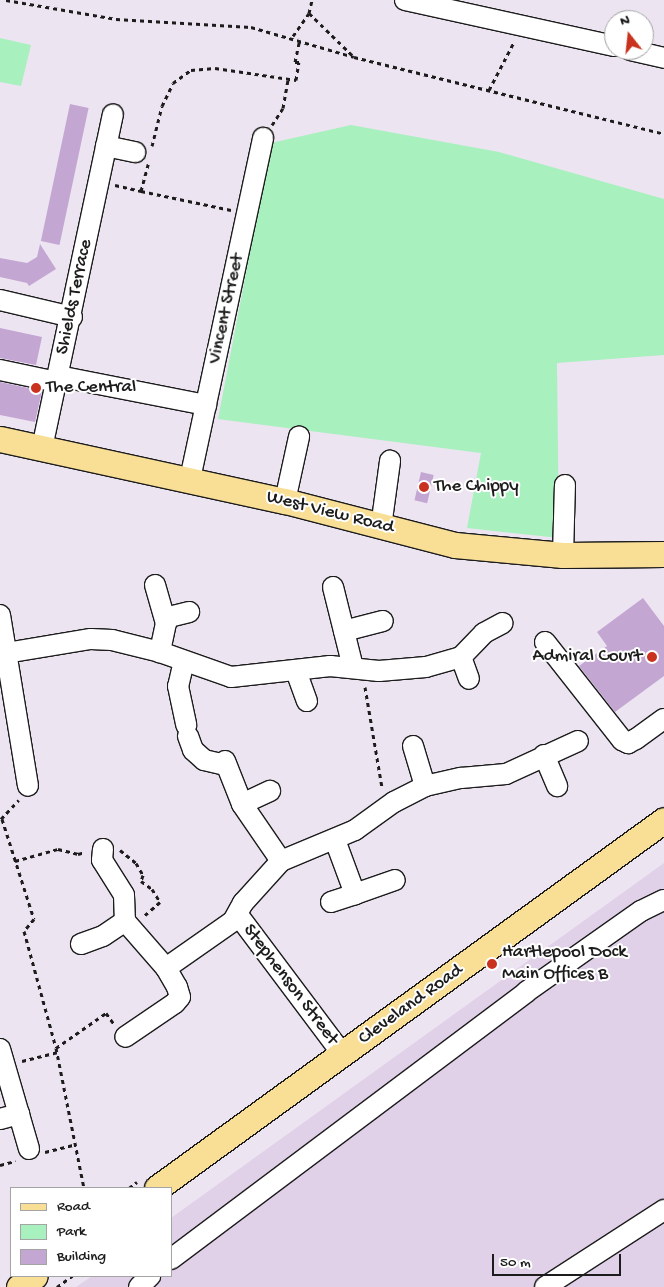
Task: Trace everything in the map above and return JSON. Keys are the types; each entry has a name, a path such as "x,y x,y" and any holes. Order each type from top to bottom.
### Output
{"main road":[{"name":"West View Road","path":"0,440 190,479 285,501 455,545 563,555 664,554"},
{"name":"Cleveland Road","path":"158,1187 343,1055 664,820"},
{"path":"19,1287 34,1277"}],"street":[{"path":"405,0 604,44"},
{"name":"Shields Terrace","path":"42,448 72,317 113,114"},
{"name":"Vincent Street","path":"190,479 263,138"},
{"path":"106,146 145,156"},
{"path":"0,300 72,317"},
{"path":"0,370 206,405"},
{"path":"285,501 299,437"},
{"path":"381,527 390,461"},
{"path":"563,555 565,484"},
{"path":"155,585 165,618 166,632 160,652"},
{"path":"333,587 353,667"},
{"path":"165,618 189,612"},
{"path":"0,615 3,653 28,786"},
{"path":"344,631 383,621"},
{"path":"3,653 91,639 112,640 160,652 231,677 353,667 379,671 402,670 426,667 461,657 484,633 503,623"},
{"path":"545,642 622,740 628,743 636,739 664,719"},
{"path":"461,657 469,679"},
{"path":"184,661 178,686 187,731 193,750 204,760 225,763 242,804 281,862"},
{"path":"296,671 307,702"},
{"path":"166,968 238,915 243,903 281,862 356,830 394,802 425,786 461,778 506,774 578,741"},
{"path":"414,746 425,786"},
{"path":"544,755 557,786"},
{"path":"242,804 270,791"},
{"path":"335,840 355,894"},
{"path":"103,849 102,860 124,895 125,921 166,968 180,997 125,1037"},
{"path":"331,902 395,880"},
{"path":"172,1258 526,992 642,911 664,900"},
{"name":"Stephenson Street","path":"238,915 343,1055"},
{"path":"81,944 103,936 125,921"},
{"path":"2,1057 9,1117 29,1149"},
{"path":"545,1287 664,1210"},
{"path":"139,1287 149,1277"}],"path":[{"path":"6,0 116,19 251,27 300,39 354,57 664,134"},
{"path":"293,37 309,13 312,0"},
{"path":"309,13 354,57"},
{"path":"489,90 522,26"},
{"path":"141,191 145,156 162,106 173,83 192,70 214,68 296,80 299,62 295,62 300,39"},
{"path":"283,108 288,79"},
{"path":"99,181 247,213"},
{"path":"365,686 379,786"},
{"path":"2,819 34,919 24,931 57,1050 84,1187"},
{"path":"2,1057 57,1050 106,1013 125,1037"},
{"path":"57,1287 71,1277"}],"shaded area":[{"path":"664,863 664,1287 76,1287 91,1277 172,1277 172,1217"}],"green space":[{"path":"0,38 31,45 21,86 0,82"},
{"path":"351,125 499,152 664,199 664,355 557,363 559,538 467,528 481,453 218,419 271,143"}],"building":[{"path":"70,104 89,108 59,245 41,241"},
{"path":"40,244 56,269 29,286 27,283 0,277 0,258 27,263 37,257"},
{"path":"0,328 42,337 36,365 0,358"},
{"path":"0,382 42,391 35,422 0,415"},
{"name":"The Chippy","path":"421,472 434,475 427,503 414,500"},
{"name":"Admiral Court","path":"643,598 664,626 664,676 615,712 579,666 607,646 597,632"}],"place":[{"name":"The Central","path":"36,388"},
{"name":"The Chippy","path":"424,487"},
{"name":"Admiral Court","path":"652,657"},
{"name":"Hartlepool Dock Main Offices B","path":"492,964"}]}
